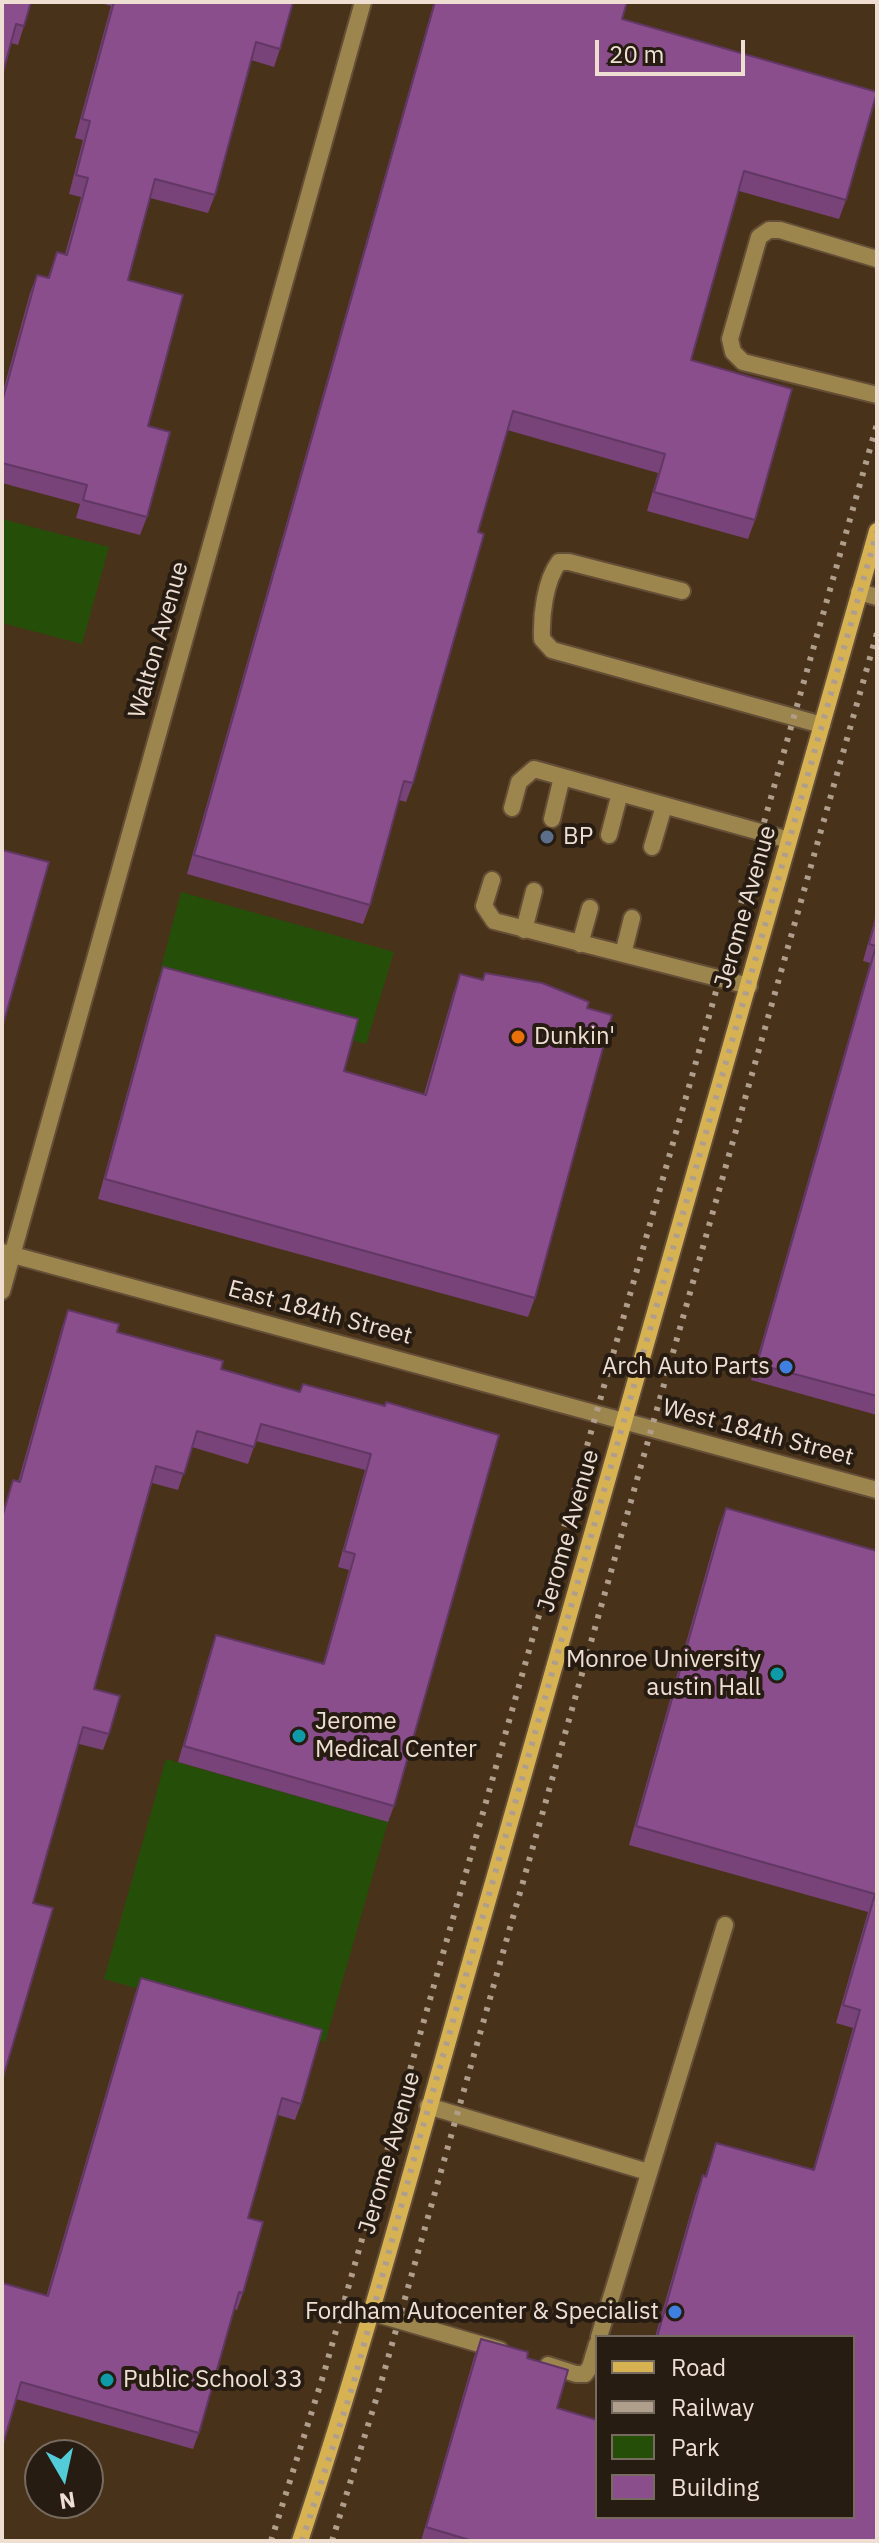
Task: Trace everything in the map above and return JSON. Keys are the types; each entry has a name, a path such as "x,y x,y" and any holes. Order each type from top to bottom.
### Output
{"main road":[{"name":"Jerome Avenue","path":"300,2541 370,2312 626,1422 877,531"}],"street":[{"name":"Walton Avenue","path":"2,1291 7,1254 363,2"},
{"path":"877,259 780,230 769,230 759,237 730,339 733,352 743,362 877,395"},
{"path":"682,591 559,562 551,573 542,639 552,650 822,725"},
{"path":"859,592 877,597"},
{"path":"512,808 519,782 534,769 789,840"},
{"path":"552,819 562,777"},
{"path":"609,835 620,793"},
{"path":"652,847 664,806"},
{"path":"492,880 484,906 494,921 749,986"},
{"path":"524,930 534,891"},
{"path":"580,944 590,908"},
{"path":"623,954 632,918"},
{"name":"East 184th Street","path":"7,1254 626,1422"},
{"name":"West 184th Street","path":"626,1422 877,1490"},
{"path":"600,2335 725,1925"},
{"path":"428,2106 648,2172"},
{"path":"370,2312 576,2374 585,2374 595,2351"}],"green space":[{"path":"2,519 109,547 82,644 2,623"},
{"path":"181,892 394,952 366,1044 156,987"},
{"path":"166,1759 388,1822 325,2042 104,1979"}],"building":[{"path":"2,2 31,2 24,26 16,24 2,76"},
{"path":"114,2 293,2 280,49 256,42 215,195 155,179 128,280 183,295 148,426 170,432 147,517 83,500 87,485 2,463 2,402 37,275 49,278 57,252 67,255 88,178 76,175 90,121 82,119"},
{"path":"435,2 627,2 622,19 877,92 846,200 744,171 691,360 792,389 755,520 654,492 665,454 513,411 478,532 484,534 413,783 404,781 370,905 194,855"},
{"path":"2,850 49,862 2,1028"},
{"path":"877,915 877,1396 757,1364 876,946 869,944"},
{"path":"163,967 358,1019 344,1071 426,1095 460,974 483,980 485,973 542,983 589,1002 587,1008 612,1015 535,1298 105,1179"},
{"path":"68,1310 119,1324 117,1332 223,1361 221,1369 300,1392 303,1384 385,1406 386,1402 499,1435 394,1806 184,1746 216,1635 324,1664 355,1554 344,1551 371,1454 261,1424 254,1447 197,1431 184,1474 156,1466 94,1689 120,1696 109,1734 83,1727 33,1903 53,1908 2,2081 2,1518 13,1480 20,1482"},
{"path":"726,1508 877,1551 877,2541 473,2541 426,2527 481,2339 528,2352 527,2358 568,2370 557,2408 595,2419 595,2519 855,2519 855,2335 658,2335 703,2175 706,2177 716,2143 814,2170 860,2010 843,2005 875,1894 636,1826"},
{"path":"141,1978 322,2030 301,2104 282,2098 248,2218 263,2222 243,2293 239,2292 199,2433 21,2382 2,2448 2,2283 48,2296"}],"railway":[{"path":"271,2541 324,2373 877,424"},
{"path":"302,2541 353,2385 418,2144 877,532"},
{"path":"332,2541 379,2390 877,633"}],"place":[{"name":"BP","path":"547,837"},
{"name":"Dunkin'","path":"518,1037"},
{"name":"Arch Auto Parts","path":"786,1367"},
{"name":"Monroe University austin Hall","path":"777,1674"},
{"name":"Jerome Medical Center","path":"299,1736"},
{"name":"Fordham Autocenter & Specialist","path":"675,2312"},
{"name":"Public School 33","path":"107,2380"}]}
